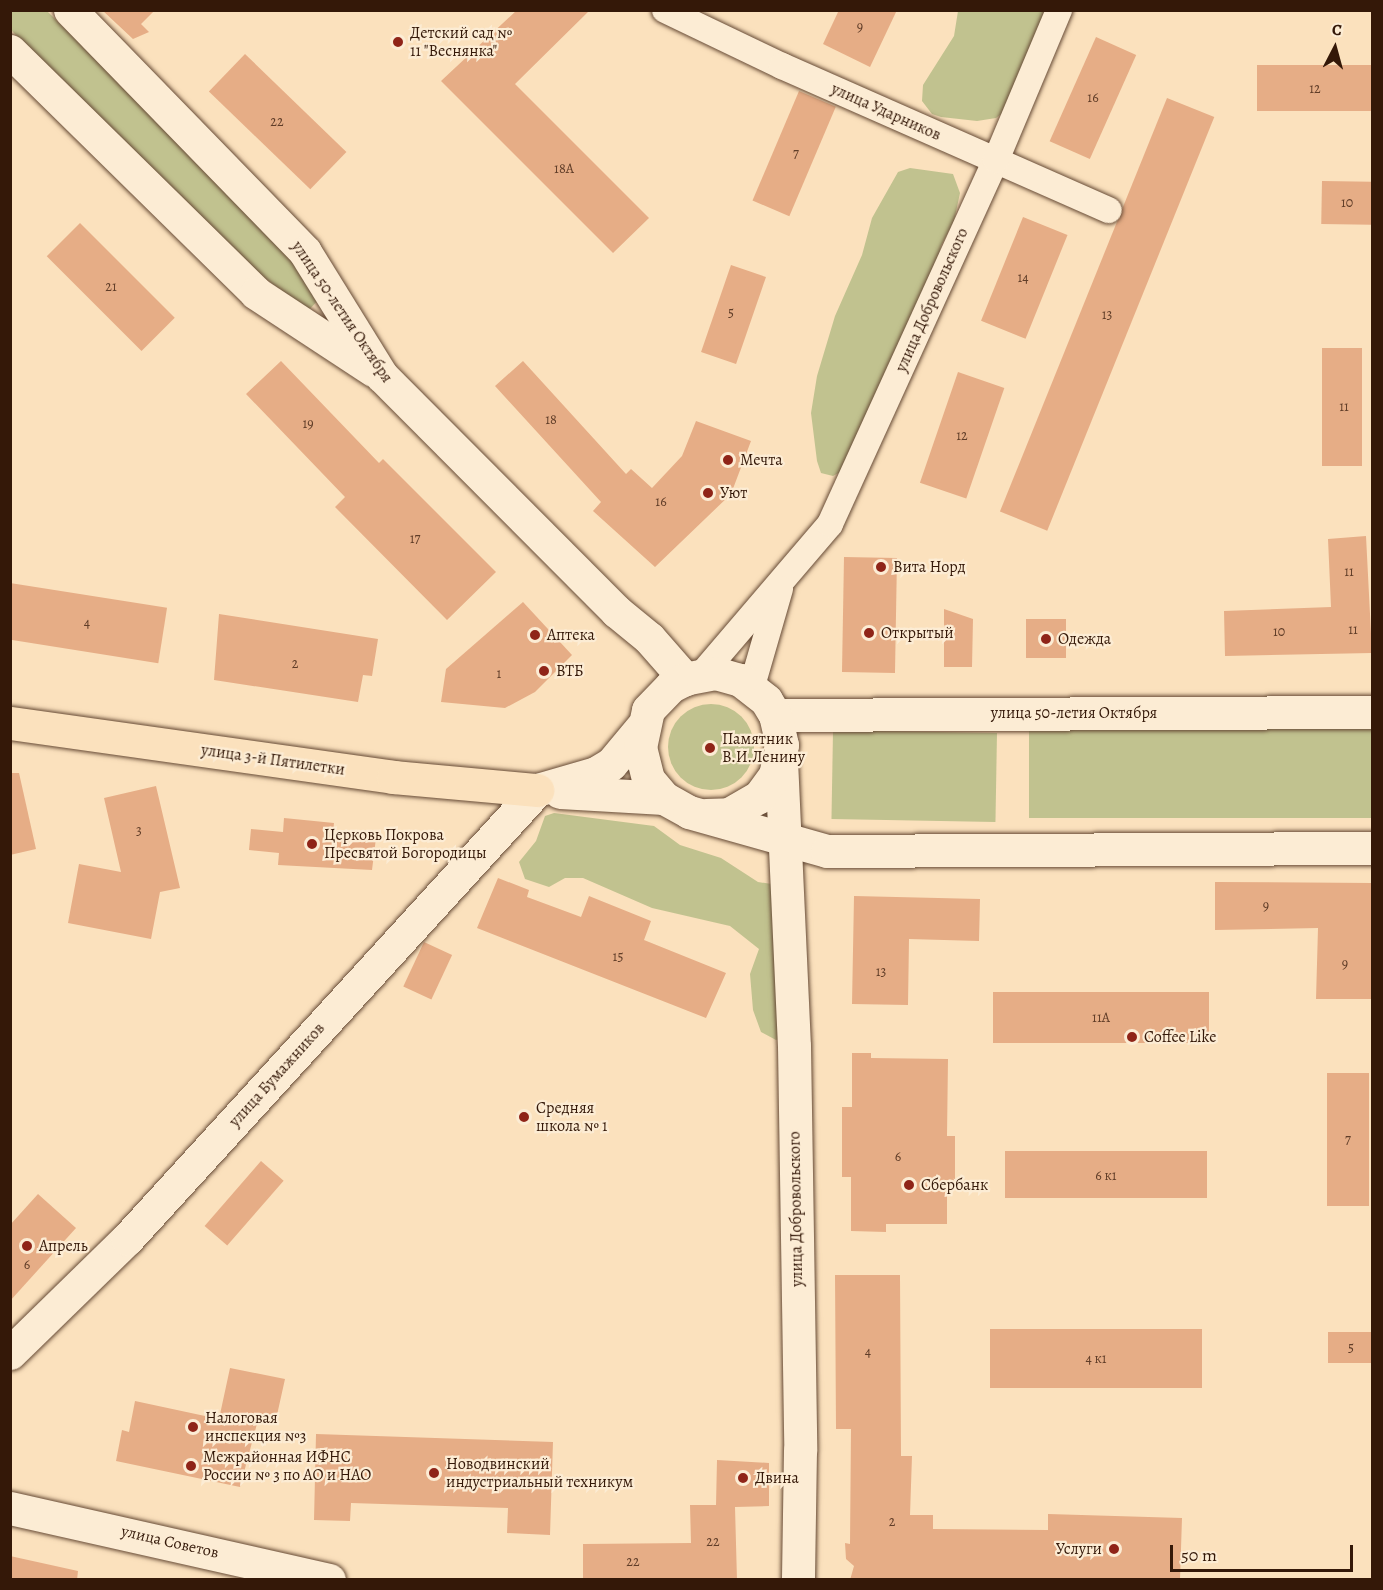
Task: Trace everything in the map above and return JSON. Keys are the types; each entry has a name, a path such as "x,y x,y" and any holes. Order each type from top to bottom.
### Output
{"main road":[{"name":"улица 50-летия Октября","path":"70,10 305,252 382,376 616,611"},
{"path":"10,51 256,292 382,376"},
{"path":"616,611 693,676"},
{"path":"616,611 640,647 658,697"},
{"path":"537,790 596,773 610,764 642,727 658,697 693,676 726,675 752,686 776,715 781,731 781,758 775,775 759,797 729,814 706,815"},
{"name":"улица 50-летия Октября","path":"776,715 1372,712"},
{"name":"улица 3-й Пятилетки","path":"10,723 393,777 537,790"},
{"path":"642,727 643,766 664,798"},
{"name":"улица Добровольского","path":"781,758 794,1046 799,1579"},
{"path":"537,790 664,798 689,812 786,837 827,851 1372,848"},
{"name":"улица Бумажников","path":"10,1353 127,1239 537,790"},
{"name":"улица Советов","path":"10,1508 329,1580"}],"street":[{"name":"улица Ударников","path":"665,10 1109,210"},
{"name":"улица Добровольского","path":"693,676 830,524 996,160 1059,10"},
{"path":"752,686 784,577"}],"green space":[{"path":"10,11 47,11 266,228 320,298 308,311 236,256 11,30"},
{"path":"958,11 1045,11 1004,112 996,118 977,121 941,117 932,114 922,101 923,85 954,36"},
{"path":"910,168 953,174 960,193 954,221 941,246 934,274 844,470 833,476 821,473 817,461 811,413 817,376 835,316 862,255 872,218 898,172"},
{"path":"711,704 735,711 747,723 754,747 747,771 735,783 711,790 687,783 675,771 668,747 675,723 687,711"},
{"path":"1029,728 1372,728 1372,818 1029,818"},
{"path":"833,730 997,733 995,822 831,819"},
{"path":"554,813 654,826 680,845 721,858 758,882 778,885 784,1037 776,1040 761,1032 753,1010 750,974 759,949 730,926 652,908 583,878 565,878 549,887 525,879 519,862 536,841 545,816"}],"building":[{"path":"102,10 155,10 141,24 149,32 133,39"},
{"path":"517,10 590,10 515,84 649,218 613,253 441,81"},
{"path":"839,10 897,10 870,67 823,44"},
{"path":"1096,37 1136,55 1090,159 1050,141"},
{"path":"245,54 346,152 310,189 209,91"},
{"path":"1257,65 1372,65 1372,111 1257,111"},
{"path":"799,91 836,107 789,216 753,201"},
{"path":"1167,98 1214,117 1047,531 1000,512"},
{"path":"1322,181 1372,182 1371,225 1321,224"},
{"path":"1023,217 1068,235 1026,339 981,321"},
{"path":"80,223 175,318 142,351 47,256"},
{"path":"731,265 766,277 736,364 701,352"},
{"path":"1322,348 1362,348 1362,466 1322,466"},
{"path":"281,361 379,463 383,459 496,572 447,620 335,507 345,497 246,394"},
{"path":"523,361 626,474 631,469 652,488 682,456 696,421 751,441 731,494 655,567 593,511 601,502 495,386"},
{"path":"958,372 1004,388 966,499 920,483"},
{"path":"1366,536 1372,653 1225,656 1224,611 1331,607 1328,539"},
{"path":"844,557 897,558 895,673 842,672"},
{"path":"10,583 167,608 158,663 10,640"},
{"path":"523,602 572,655 535,692 505,708 441,702 446,669"},
{"path":"944,609 973,619 972,667 944,667"},
{"path":"219,614 378,639 372,676 363,675 358,702 214,680"},
{"name":"Одежда","path":"1026,619 1066,619 1066,658 1026,658"},
{"path":"10,773 19,773 36,849 10,855"},
{"path":"156,786 180,888 160,892 151,939 68,923 79,864 121,872 104,798"},
{"name":"Церковь Покрова Пресвятой Богородицы","path":"284,818 334,823 333,833 376,838 372,870 278,865 279,853 249,850 251,829 283,832"},
{"path":"498,878 529,890 527,897 581,917 589,896 651,921 644,940 726,973 706,1018 477,928"},
{"path":"1215,882 1372,883 1372,999 1316,999 1318,928 1215,930"},
{"path":"854,896 980,899 979,941 909,939 908,1005 852,1004"},
{"path":"424,942 452,955 431,1000 403,986"},
{"path":"993,992 1209,992 1209,1043 993,1043"},
{"path":"852,1053 871,1053 871,1058 948,1059 947,1136 955,1136 955,1187 947,1187 947,1224 886,1224 886,1232 851,1231 851,1177 842,1177 842,1107 852,1107"},
{"path":"1327,1073 1369,1073 1369,1206 1327,1206"},
{"path":"1005,1151 1207,1151 1207,1198 1005,1198"},
{"path":"261,1161 284,1181 227,1246 205,1226"},
{"path":"38,1194 76,1228 10,1301 10,1225"},
{"path":"835,1275 900,1275 901,1456 912,1456 910,1515 933,1515 933,1529 1048,1530 1048,1514 1182,1518 1180,1580 850,1580 854,1566 846,1559 845,1543 850,1544 851,1429 836,1429"},
{"path":"990,1329 1202,1329 1202,1388 990,1388"},
{"path":"1328,1332 1372,1332 1372,1363 1328,1363"},
{"name":"Налоговая инспекция №3","path":"230,1368 285,1379 275,1424 258,1420 240,1487 116,1461 122,1430 129,1432 135,1401 219,1419"},
{"name":"Новодвинский индустриальный техникум","path":"316,1434 553,1442 550,1535 507,1533 508,1508 351,1503 350,1521 314,1520"},
{"path":"717,1460 769,1463 769,1506 735,1507 737,1580 583,1580 583,1544 691,1543 690,1505 716,1505"},
{"path":"10,1556 78,1571 77,1580 10,1580"}],"place":[{"name":"Детский сад № 11 \"Веснянка\"","path":"398,42"},
{"name":"Мечта","path":"728,460"},
{"name":"Уют","path":"708,493"},
{"name":"Вита Норд","path":"881,567"},
{"name":"Открытый","path":"869,633"},
{"name":"Аптека","path":"535,635"},
{"name":"Одежда","path":"1046,639"},
{"name":"ВТБ","path":"544,671"},
{"name":"Памятник В.И.Ленину","path":"710,748"},
{"name":"Церковь Покрова Пресвятой Богородицы","path":"312,844"},
{"name":"Coffee Like","path":"1132,1037"},
{"name":"Средняя школа № 1","path":"524,1117"},
{"name":"Сбербанк","path":"909,1185"},
{"name":"Апрель","path":"27,1246"},
{"name":"Налоговая инспекция №3","path":"193,1427"},
{"name":"Межрайонная ИФНС России № 3 по АО и НАО","path":"191,1466"},
{"name":"Новодвинский индустриальный техникум","path":"434,1473"},
{"name":"Двина","path":"743,1478"},
{"name":"Услуги","path":"1114,1549"}]}
